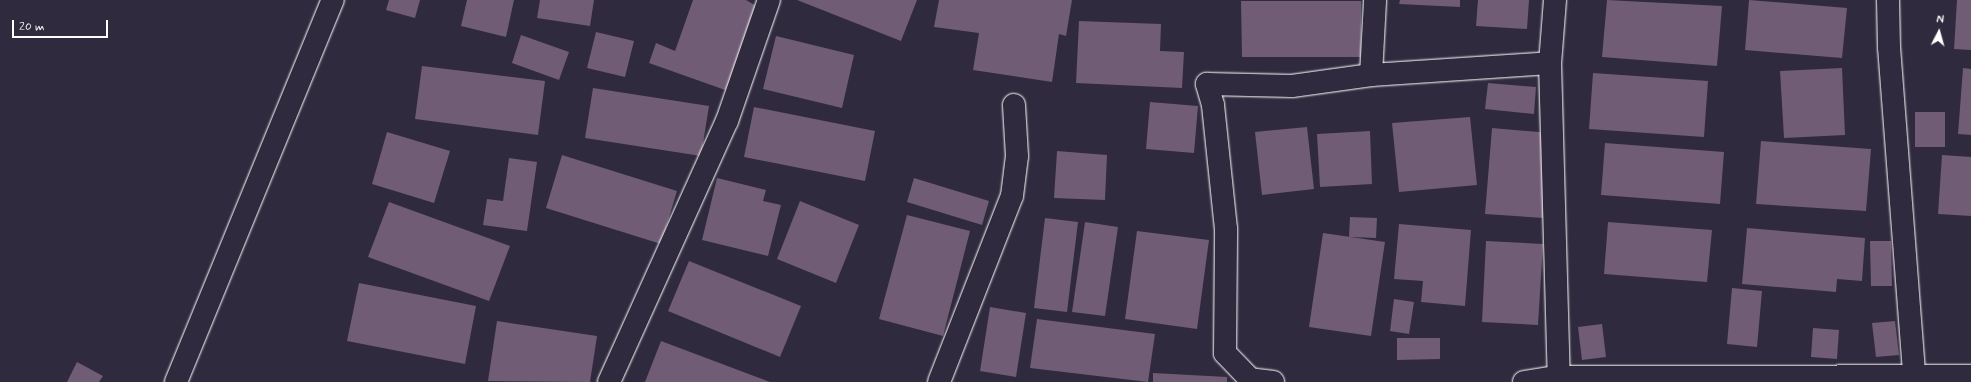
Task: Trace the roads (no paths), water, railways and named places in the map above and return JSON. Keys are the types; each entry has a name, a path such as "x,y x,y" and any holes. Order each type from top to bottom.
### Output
{"street":[{"path":"176,382 333,0"},
{"path":"609,382 727,121 769,0"},
{"path":"1371,75 1375,0"},
{"path":"1555,0 1550,63 1558,379"},
{"path":"1888,0 1888,47 1915,380"},
{"path":"1273,382 1250,379 1225,353 1226,229 1213,105 1207,84 1292,86 1371,75 1550,63"},
{"path":"939,382 1012,196 1017,156 1014,105"},
{"path":"1524,382 1558,379 1915,380 1971,376"}]}
